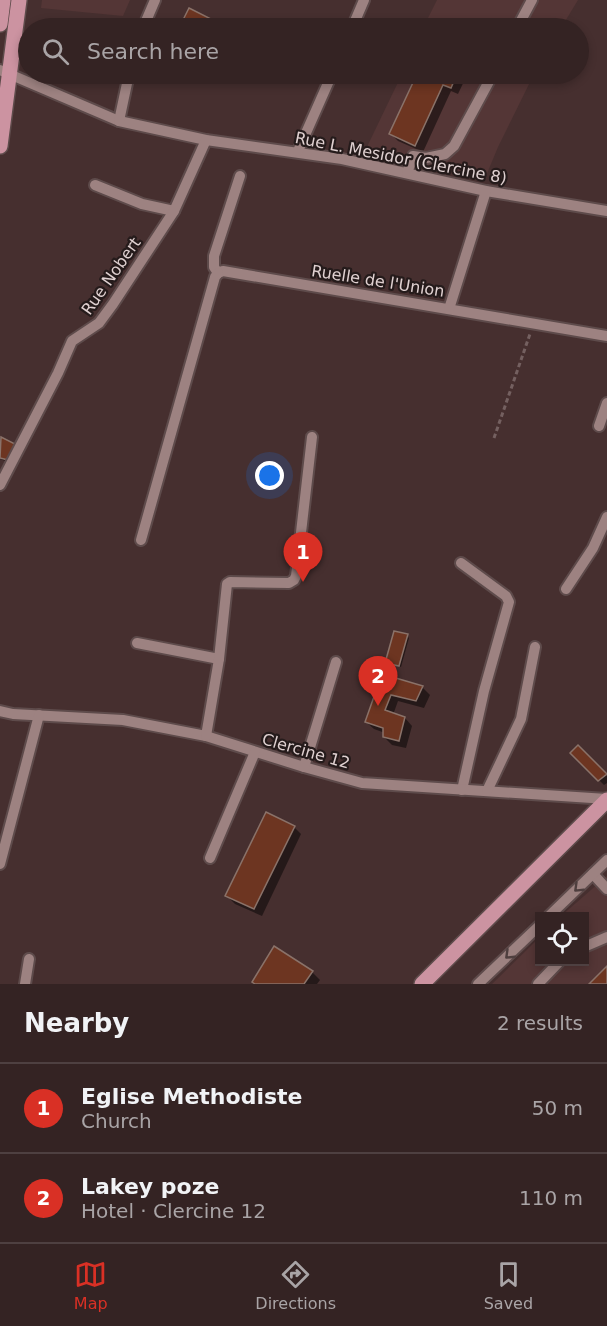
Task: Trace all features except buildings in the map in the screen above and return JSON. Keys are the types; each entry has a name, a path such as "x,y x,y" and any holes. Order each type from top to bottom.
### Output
{"main road":[{"path":"0,24 3,0"},
{"path":"0,146 4,72 19,0"},
{"path":"422,984 607,800"}],"street":[{"path":"147,18 155,0"},
{"path":"356,18 364,0"},
{"path":"522,18 532,0"},
{"name":"Rue L. Mesidor (Clercine 8)","path":"4,72 18,78"},
{"name":"Rue L. Mesidor (Clercine 8)","path":"32,84 119,121 206,140 342,159 486,191 607,211"},
{"path":"119,121 127,84"},
{"path":"298,152 328,84"},
{"path":"407,173 413,156 426,158 445,154 454,146 488,84"},
{"name":"Rue Nobert","path":"0,485 72,341 99,323 174,211 206,140"},
{"path":"141,540 218,273 214,267 214,256 240,176"},
{"path":"95,185 142,204 174,211"},
{"name":"Ruelle de l'Union","path":"218,273 223,271 449,309 486,191"},
{"path":"449,309 607,336"},
{"path":"599,426 607,404"},
{"path":"206,736 219,659 227,584 230,582 289,583 294,580 312,437"},
{"path":"566,589 603,536 607,517"},
{"path":"460,564 506,596 509,602 484,691 462,789"},
{"path":"136,643 219,659"},
{"path":"487,791 521,718 535,647"},
{"path":"304,767 336,662"},
{"name":"Clercine 12","path":"0,711 123,720 206,736 362,783 607,800"},
{"path":"0,864 39,715"},
{"path":"210,858 255,752"},
{"path":"553,912 607,860"},
{"path":"593,874 607,890"},
{"path":"478,984 535,930"},
{"path":"589,945 607,937"},
{"path":"25,984 29,959"},
{"path":"538,984 555,966"}],"path":[{"path":"494,438 533,324"}],"shaded area":[{"path":"42,0 130,0 123,16 41,8"},
{"path":"437,0 578,0 567,18 428,18"},
{"path":"397,84 529,84 486,176 364,153"},
{"path":"607,876 607,984 492,984 535,942 535,966 589,966 589,912 566,912"}],"place":[{"name":"Eglise Methodiste","path":"303,582"},
{"name":"Lakey poze","path":"378,706"}]}
